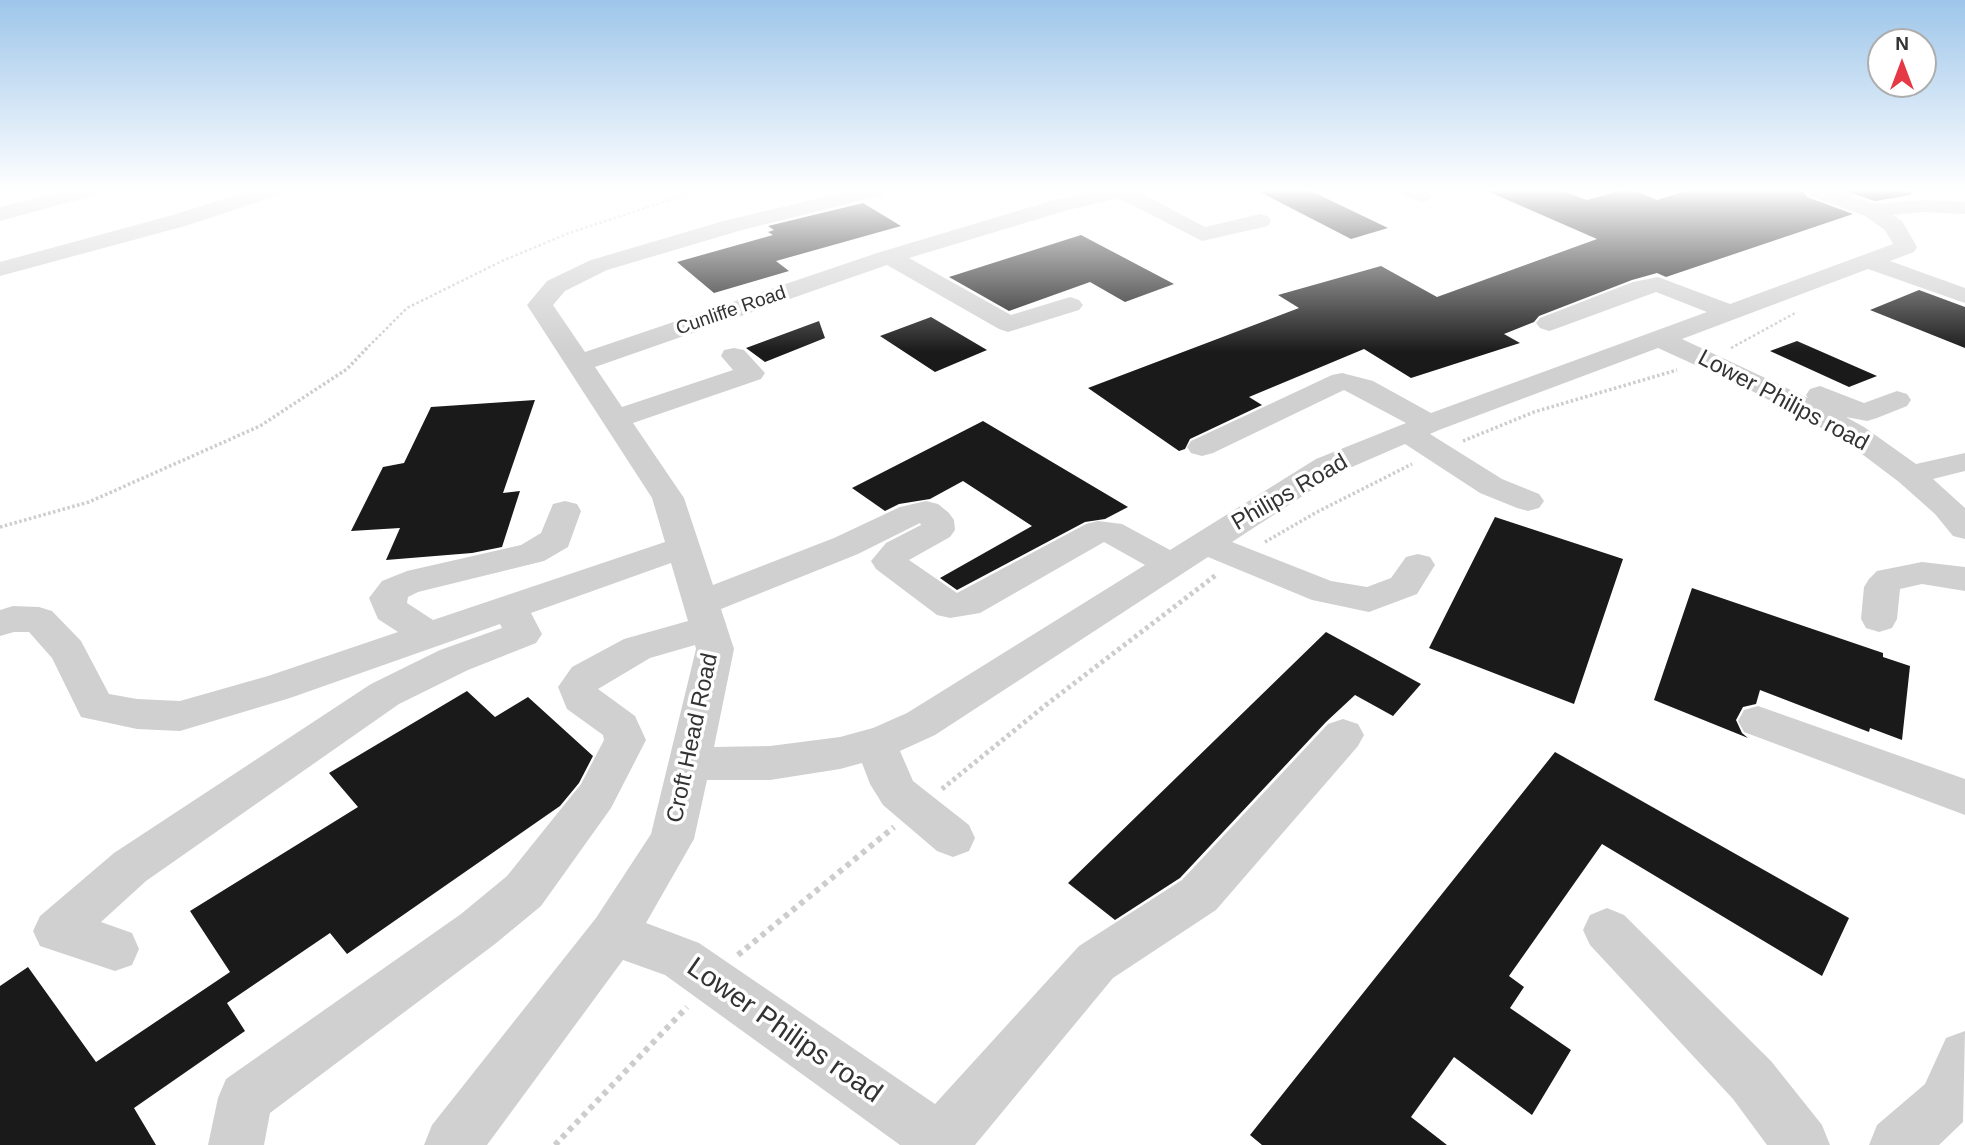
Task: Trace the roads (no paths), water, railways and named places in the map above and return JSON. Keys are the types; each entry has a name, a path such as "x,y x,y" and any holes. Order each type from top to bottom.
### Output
{"street":[{"path":"1,268 90,244"},
{"name":"Croft Head Road","path":"452,1145 613,934 672,839 691,764 715,649 681,548 668,498 540,305 556,286 599,265 669,244"},
{"name":"Cunliffe Road","path":"580,363 932,244"},
{"name":"Philips Road","path":"691,764 770,763 840,753 876,743 921,724 1171,565 1213,557 1327,466 1419,439 1658,338 1906,247 1905,244"},
{"path":"890,257 1008,324 1070,305"},
{"path":"1867,261 1965,296"},
{"path":"1549,323 1642,287 1658,284 1731,313"},
{"name":"Lower Philips road","path":"1658,338 1789,390 1853,433 1959,514"},
{"path":"617,419 751,373 734,356"},
{"path":"1763,362 1783,371 1789,390 1851,410 1867,412 1897,400"},
{"path":"1202,447 1342,381 1363,387 1419,439 1491,486 1528,501"},
{"path":"1910,475 1965,462"},
{"path":"421,638 391,610 387,598 395,589 407,583 532,553 556,539 565,511"},
{"path":"236,1145 245,1098 467,937 524,891 596,796 625,740 621,727 581,699 578,687 586,677 637,648 846,545 912,514 926,511 937,520 938,530 898,551 888,561 950,606 967,604 1098,531 1110,531 1171,565"},
{"path":"0,623 13,619 39,620 68,651 95,706 148,715 180,716 276,688 681,548"},
{"path":"1213,557 1252,564 1325,592 1369,600 1404,586 1418,565"},
{"path":"1879,619 1882,587 1889,579 1922,573 1965,579"},
{"path":"115,949 57,931 130,867 385,694 454,660 523,634 510,607"},
{"path":"1758,721 1965,797"},
{"path":"943,1142 1096,962 1199,894 1343,735"},
{"path":"876,743 891,784 898,793 953,838"},
{"path":"1607,930 1752,1080 1802,1145"},
{"name":"Lower Philips road","path":"613,934 682,959 943,1142"},
{"path":"1897,1145 1944,1103 1965,1057"}]}
